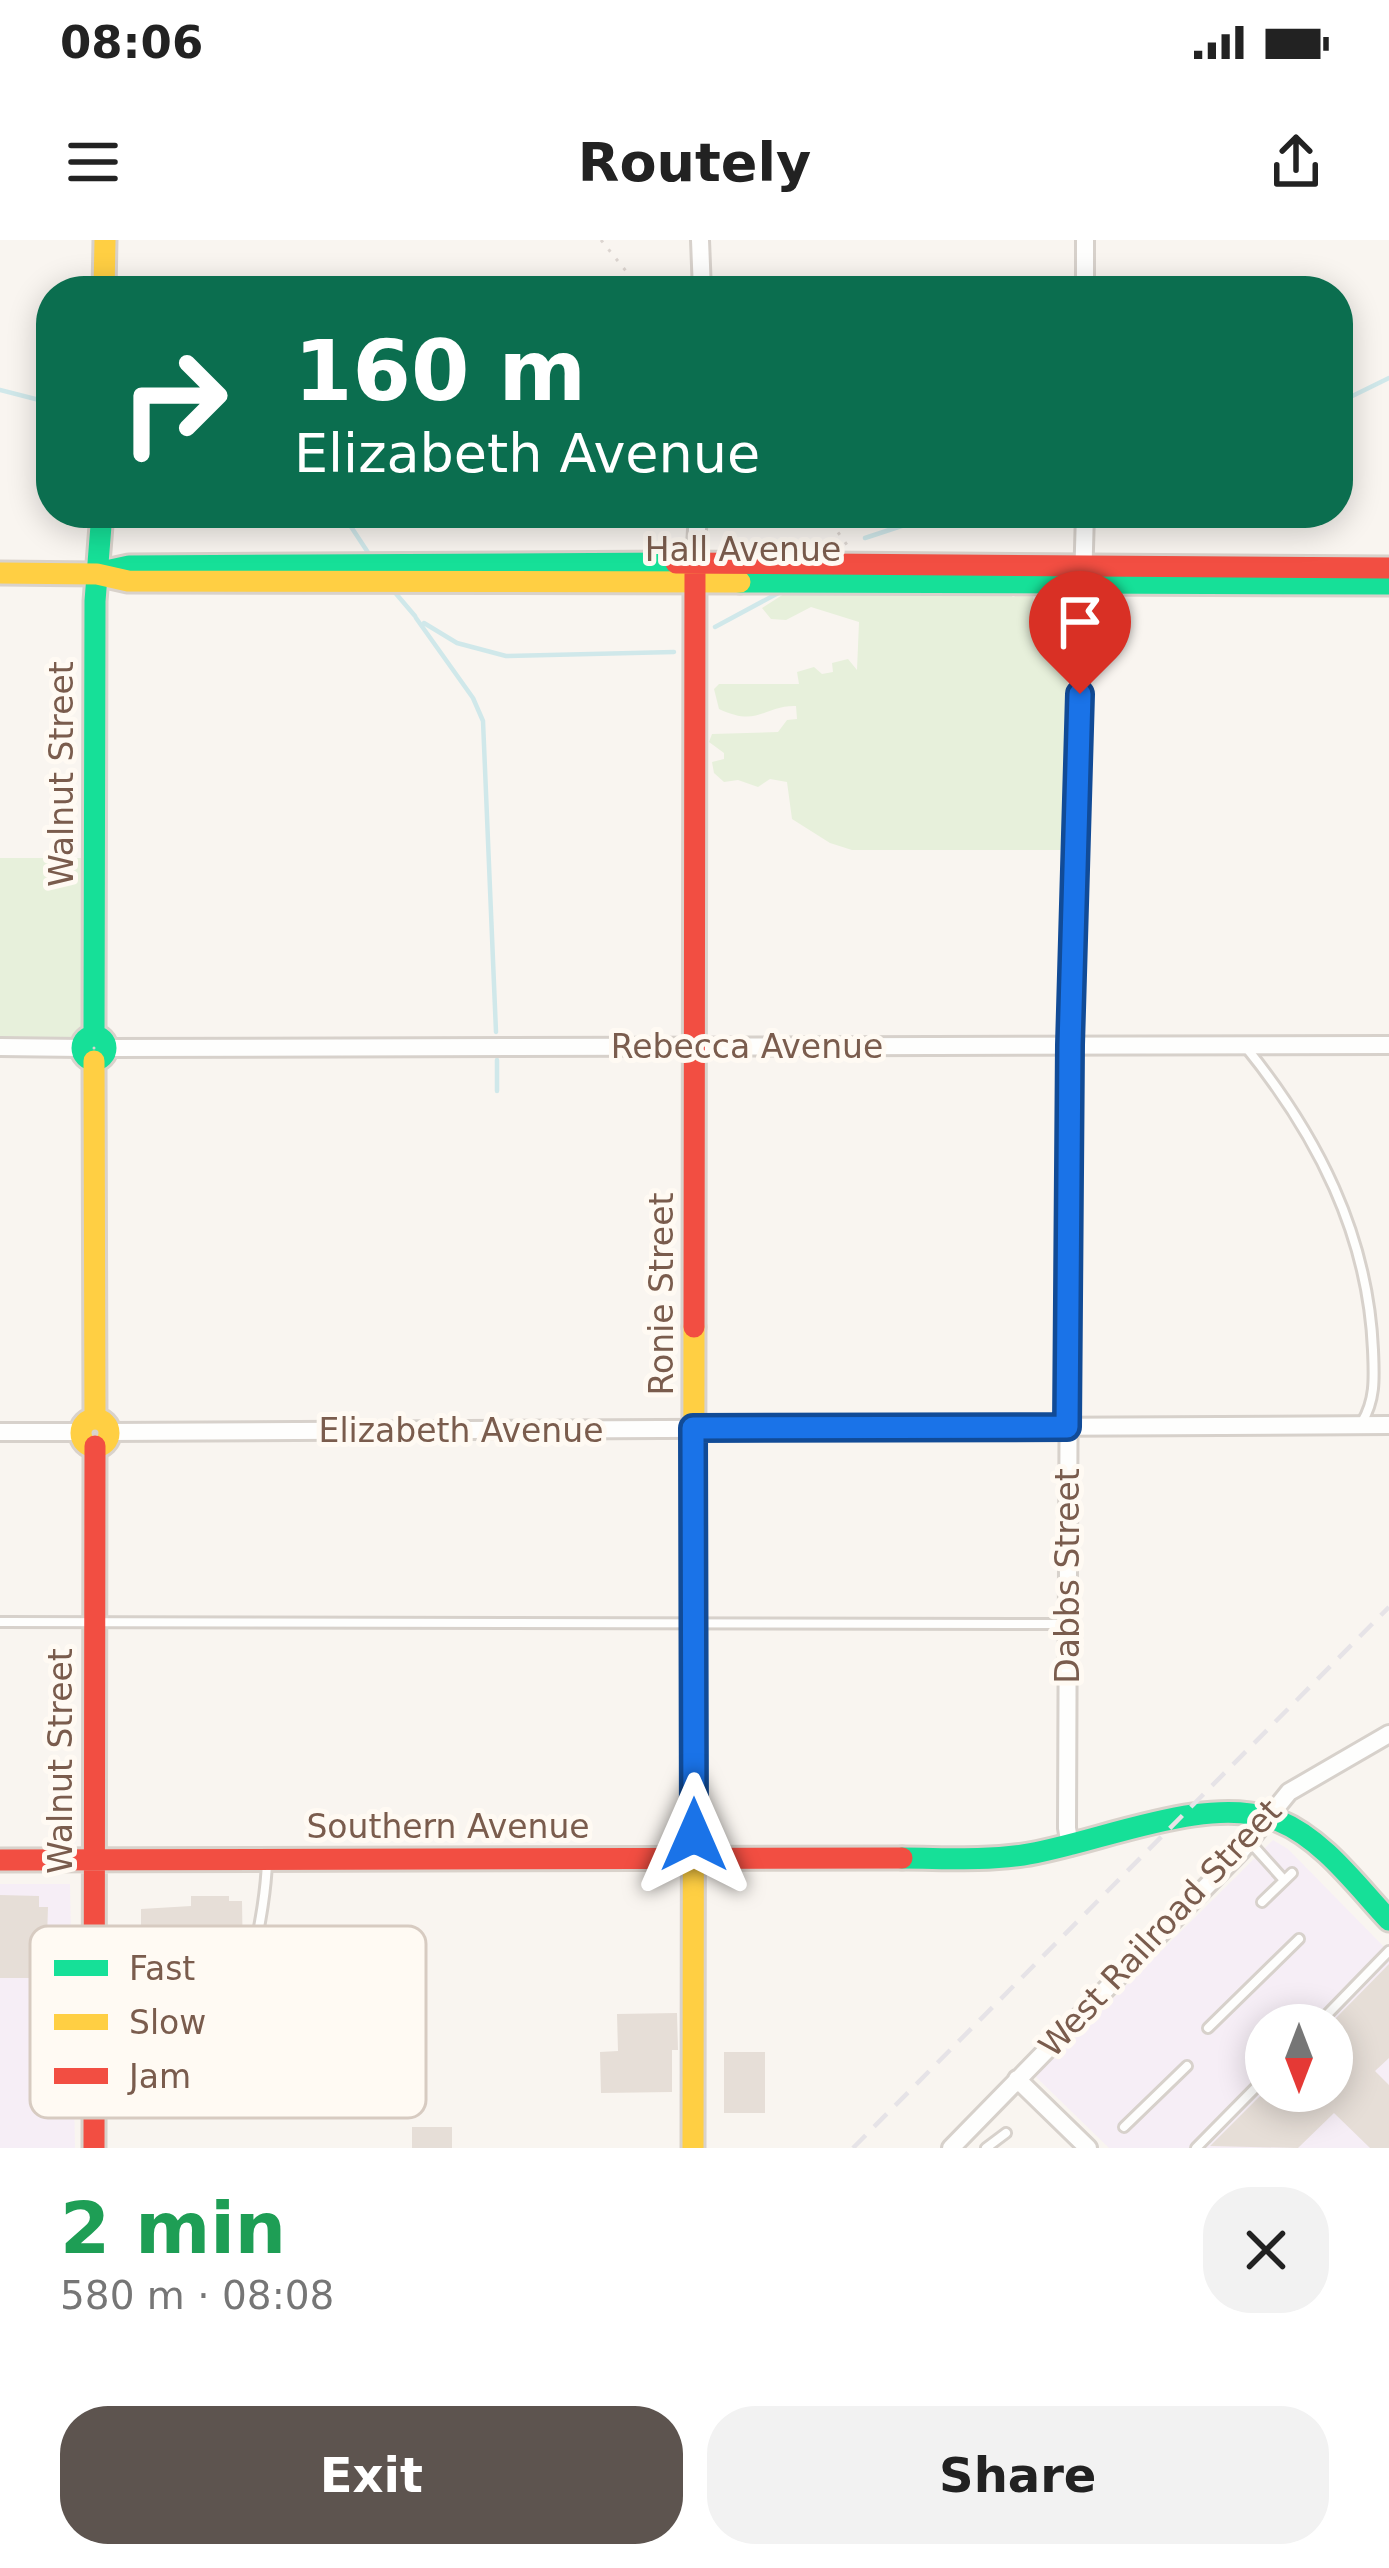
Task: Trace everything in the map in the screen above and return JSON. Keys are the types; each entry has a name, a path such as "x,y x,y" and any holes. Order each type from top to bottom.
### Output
{"street":[{"path":"104,276 105,240"},
{"path":"700,240 701,276"},
{"path":"1084,240 1085,276"},
{"name":"Walnut Street","path":"93,1926 94,1048 101,528"},
{"name":"Ronie Street","path":"694,2148 697,528"},
{"name":"Dabbs Street","path":"1070,1847 1070,1045 1085,528"},
{"name":"Hall Avenue","path":"695,573 849,564 1389,584"},
{"name":"Hall Avenue","path":"0,574 97,574 129,566 1085,574 1389,568"},
{"name":"Rebecca Avenue","path":"0,1047 1389,1045"},
{"name":"Elizabeth Avenue","path":"0,1432 1389,1425"},
{"name":"West Railroad Street","path":"951,2148 1289,1792 1389,1734"},
{"name":"Southern Avenue","path":"0,1860 998,1858 1226,1813 1266,1816"},
{"path":"1266,1816 1293,1828 1321,1851 1389,1920"},
{"path":"1017,2079 1088,2148"},
{"name":"Walnut Street","path":"94,2118 94,2148"}],"lane":[{"path":"1244,1045 1322,1161 1350,1220 1368,1293 1375,1388 1360,1426"},
{"path":"0,1622 1067,1624"},
{"path":"1248,1840 1288,1877 1262,1902"},
{"path":"261,1926 267,1860"},
{"path":"1208,2028 1299,1939"},
{"path":"1337,2004 1389,1951"},
{"path":"1124,2127 1187,2066"},
{"path":"1196,2148 1245,2098"},
{"path":"969,2129 986,2147 1006,2133"}],"path":[{"path":"601,240 630,276"},
{"path":"835,528 847,544 849,564"}],"shaded area":[{"path":"1273,1840 1288,1849 1389,1952 1389,2148 1109,2148 1035,2076"},
{"path":"0,1884 70,1884 71,1926 30,1926 30,2118 74,2118 75,2148 0,2148"}],"green space":[{"path":"798,585 1003,588 1013,597 1032,589 1035,610 1043,616 1061,586 1069,591 1065,850 852,850 830,843 792,819 787,782 770,779 758,787 738,780 724,782 714,773 712,762 724,759 724,753 709,742 712,734 778,732 787,720 797,719 796,706 753,716 719,709 714,689 719,684 799,684 797,672 814,667 822,674 833,672 832,663 848,659 857,670 859,622 811,607 786,620 771,619 762,608"},
{"path":"0,858 93,858 90,1037 84,1041 0,1047"}],"building":[{"path":"0,1895 39,1896 39,1907 48,1907 47,1926 30,1926 30,1978 0,1978"},
{"path":"191,1896 229,1896 229,1901 242,1901 242,1926 141,1926 141,1909 191,1906"},
{"path":"1389,1964 1389,2058 1375,2071 1389,2085 1389,2148 1370,2148 1334,2113 1298,2148 1210,2146 1245,2111 1353,2112 1350,2004"},
{"path":"677,2013 672,2092 601,2093 600,2052 618,2051 617,2014"},
{"path":"724,2052 765,2052 765,2113 724,2113"},
{"path":"412,2127 452,2127 452,2148 412,2148"}],"waterway":[{"path":"1353,396 1389,378"},
{"path":"0,390 36,399"},
{"path":"352,528 369,554"},
{"path":"865,538 895,528"},
{"path":"392,589 415,616"},
{"path":"715,627 782,591"},
{"path":"416,618 473,698 483,721 496,1032"},
{"path":"424,623 457,643 506,656 674,652"},
{"path":"497,1060 497,1091"}],"railway":[{"path":"853,2148 1389,1607"}],"traffic: fast":[{"path":"94,1036 95,601 101,528"},
{"path":"106,571 129,566 676,563"},
{"path":"740,582 1389,584"},
{"path":"94,1036 103,1039 106,1048 103,1057 94,1060 85,1057 82,1048 85,1039 94,1036"},
{"path":"902,1858 1023,1855 1186,1816 1250,1814 1279,1821 1310,1839 1389,1920"}],"traffic: slow":[{"path":"104,276 105,240"},
{"path":"0,573 97,574 128,581 740,582"},
{"path":"94,1061 95,1419"},
{"path":"693,2148 694,1327"},
{"path":"95,1419 105,1423 109,1433 105,1443 95,1447 85,1443 81,1433 85,1423 95,1419"}],"traffic: jam":[{"path":"676,563 1389,568"},
{"path":"694,1327 695,563"},
{"path":"94,1926 95,1446"},
{"path":"0,1860 902,1858"},
{"path":"94,2118 94,2148"}],"route":[{"path":"694,1835 693,1428 1067,1427 1070,1045 1080,694"}]}
